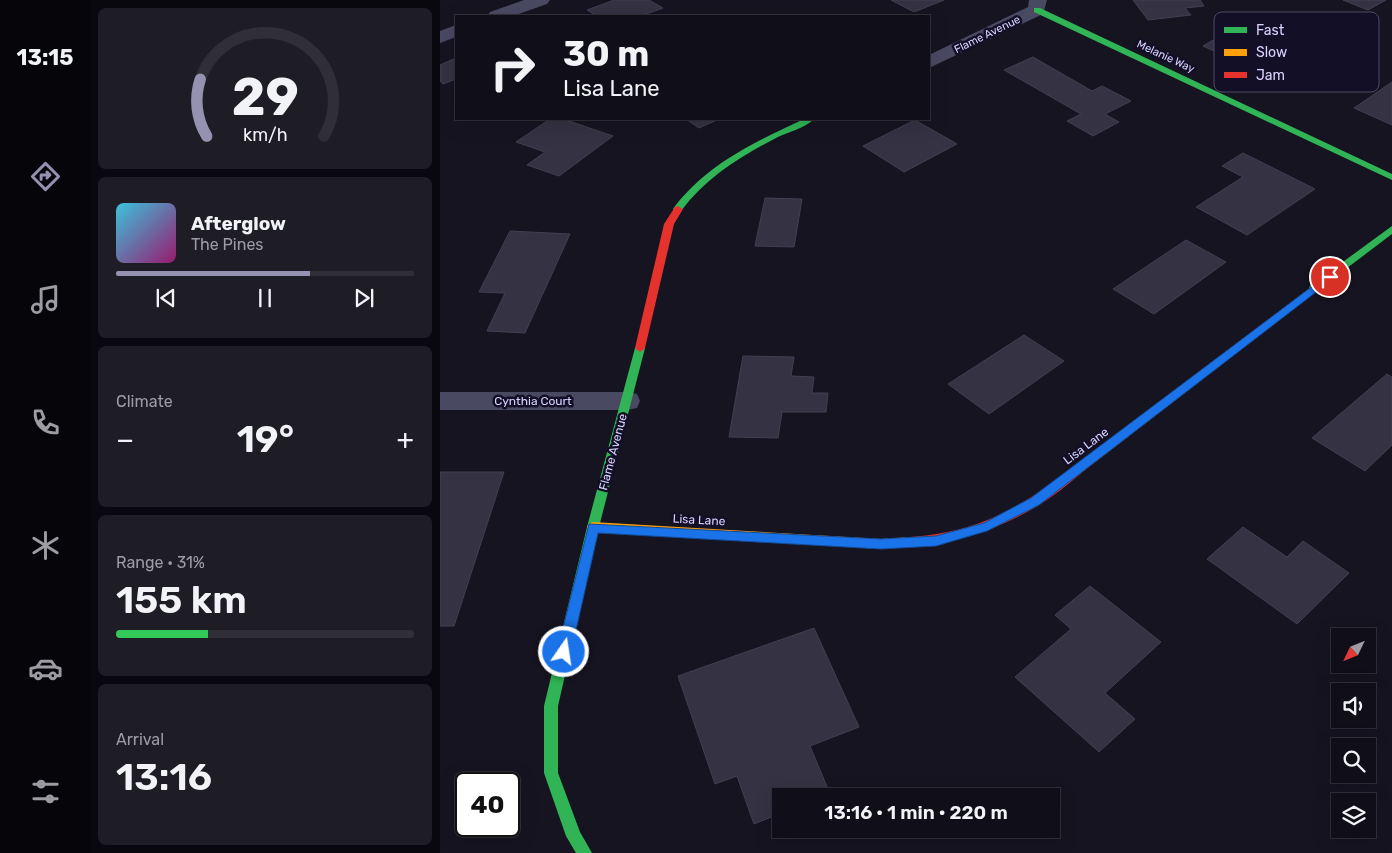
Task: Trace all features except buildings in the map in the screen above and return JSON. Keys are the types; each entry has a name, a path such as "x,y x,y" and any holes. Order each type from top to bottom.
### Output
{"street":[{"path":"499,15 541,0"},
{"name":"Flame Avenue","path":"930,61 1038,5"},
{"name":"Melanie Way","path":"1038,5 1214,91"},
{"path":"440,37 455,31"},
{"name":"Melanie Way","path":"1217,92 1392,177"},
{"name":"Flame Avenue","path":"584,853 574,836 551,773 551,706 593,528 627,401 669,224 685,198 716,170 753,146 808,120"},
{"name":"Lisa Lane","path":"593,528 881,544 936,541 987,526 1035,502 1392,229"},
{"name":"Cynthia Court","path":"440,401 627,401"}],"traffic: fast":[{"path":"1037,10 1392,177"},
{"path":"678,209 690,194 720,167 756,145 808,120"},
{"path":"1314,288 1392,229"},
{"path":"584,853 574,836 551,773 551,706 593,527 640,348"}],"traffic: slow":[{"path":"1090,460 1314,288"},
{"path":"593,527 881,544 911,542"}],"traffic: jam":[{"path":"640,348 669,224 678,209"},
{"path":"911,542 959,535 1006,518 1042,497 1090,460"}],"route":[{"path":"564,652 593,528 881,544 936,541 987,526 1035,502 1330,277"}]}
